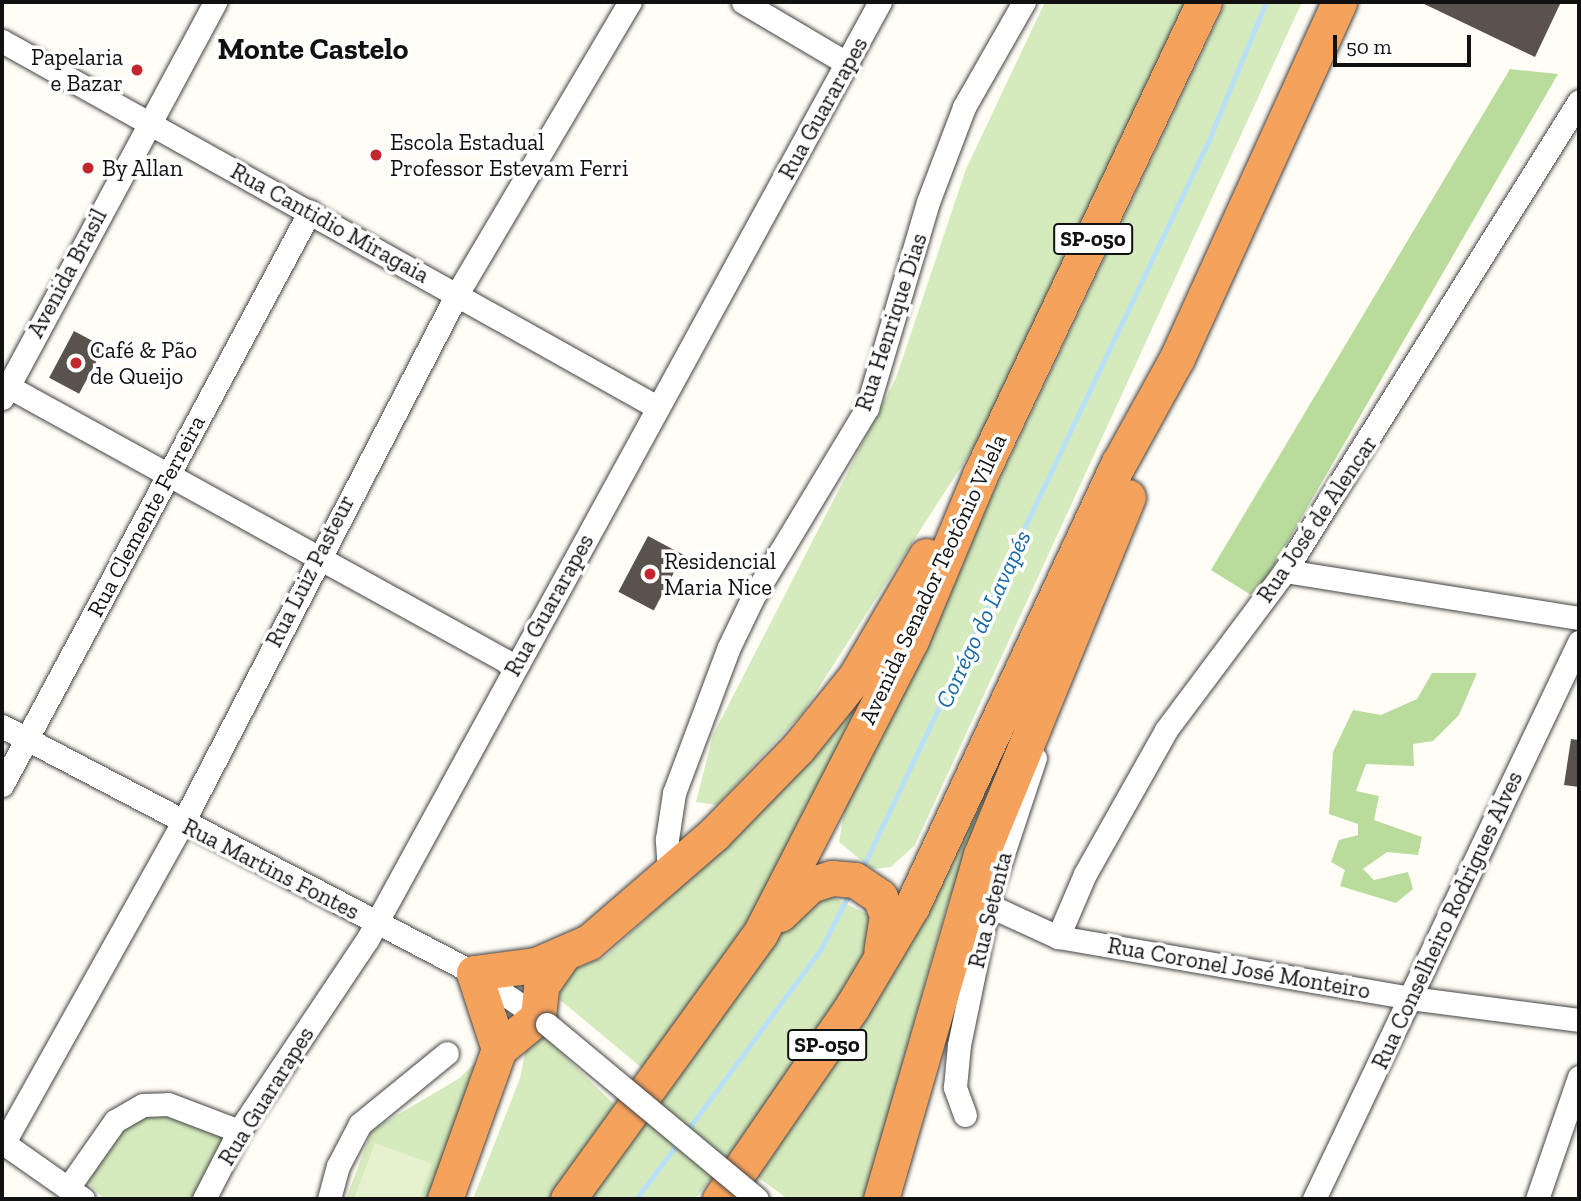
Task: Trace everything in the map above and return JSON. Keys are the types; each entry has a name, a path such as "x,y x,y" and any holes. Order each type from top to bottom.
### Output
{"highway":[{"name":"Avenida Senador Teotônio Vilela","path":"568,1199 760,934 911,640 980,475 1204,2"},
{"name":"SP-050","path":"720,1199 879,961 923,883 1119,463 1177,358 1339,2"},
{"path":"1294,99 1327,62 1360,2"},
{"path":"881,1199 965,904 1040,706 1125,506 1177,358"},
{"path":"499,1049 474,972 562,956 607,928 713,834 798,748 856,676 939,533 980,475"},
{"path":"760,934 810,885 838,877 855,880 880,897 887,915 879,961"},
{"path":"445,1199 499,1049 543,1020 541,986 562,956"}],"street":[{"name":"Avenida Brasil","path":"4,389 148,119 215,2"},
{"name":"Rua Luiz Pasteur","path":"2,1144 182,824 317,556 457,294 630,2"},
{"path":"743,2 848,64"},
{"name":"Rua Guararapes","path":"204,1199 239,1131 374,922 880,2"},
{"name":"Rua Henrique Dias","path":"669,872 669,813 753,597 866,408 928,202 964,107 1024,2"},
{"name":"Rua Cantidio Miragaia","path":"2,41 148,119 657,407"},
{"name":"Rua José de Alencar","path":"1058,937 1085,874 1152,752 1285,571 1579,101"},
{"name":"Rua Clemente Ferreira","path":"2,785 310,211"},
{"path":"4,389 167,474 515,666"},
{"path":"1285,571 1579,618"},
{"name":"Rua Conselheiro Rodrigues Alves","path":"1314,1199 1579,642"},
{"name":"Rua Setenta","path":"965,1115 954,1070 988,905 1035,761 1040,706"},
{"name":"Rua Martins Fontes","path":"2,726 182,824 474,972 543,1020 757,1199"},
{"path":"669,813 684,827 713,834"},
{"name":"Rua Coronel José Monteiro","path":"988,905 1058,937 1410,998 1579,1020"},
{"path":"329,1199 338,1166 360,1124 447,1053"},
{"path":"1537,1199 1579,1077"},
{"path":"2,1144 77,1192 116,1121 143,1105 168,1104 239,1131"}],"green space":[{"path":"1045,2 1193,2 977,442 803,712 717,805 696,802 713,735 896,378 966,169"},
{"path":"1226,2 1302,2 915,845 891,867 872,869 839,842 845,806"},
{"path":"1510,69 1558,74 1267,577 1251,595 1211,570"},
{"path":"1054,619 946,908 864,1199 788,1199 752,1173"},
{"path":"886,661 748,925 648,1073 559,999 562,986 574,969 605,957 733,838"},
{"path":"1432,673 1477,673 1459,715 1433,741 1413,744 1414,766 1366,764 1356,791 1379,796 1374,820 1422,837 1418,855 1387,852 1363,869 1374,880 1408,872 1413,889 1396,903 1340,886 1345,870 1331,862 1339,840 1358,835 1358,824 1329,814 1333,752 1353,710 1381,715 1417,699"},
{"path":"816,869 832,897 865,913 901,912 740,1141 695,1199 573,1199"},
{"path":"545,1037 623,1113 558,1199 473,1199 520,1078 527,1042"},
{"path":"492,1048 435,1199 346,1199 372,1130 458,1079"},
{"path":"163,1107 230,1131 191,1199 104,1199 83,1177 111,1130"},
{"path":"375,1143 432,1164 419,1199 354,1199"}],"building":[{"path":"1420,2 1561,2 1535,57"},
{"name":"Café & Pão de Queijo","path":"74,331 104,347 79,394 49,378"},
{"name":"Residencial Maria Nice","path":"648,536 683,555 654,610 618,592"},
{"path":"1571,739 1579,740 1579,787 1564,785"}],"waterway":[{"name":"Corrégo do Lavapés","path":"861,871 1208,142 1266,2"},
{"name":"Corrégo do Lavapés","path":"686,1132 821,949 850,892"},
{"name":"Corrégo do Lavapés","path":"636,1199 678,1143"}],"place":[{"name":"Papelaria e Bazar","path":"137,70"},
{"name":"Escola Estadual Professor Estevam Ferri","path":"376,155"},
{"name":"By Allan","path":"88,168"},
{"name":"Café & Pão de Queijo","path":"76,363"},
{"name":"Residencial Maria Nice","path":"650,574"}],"district":[{"name":"Monte Castelo","path":"313,49"}]}
